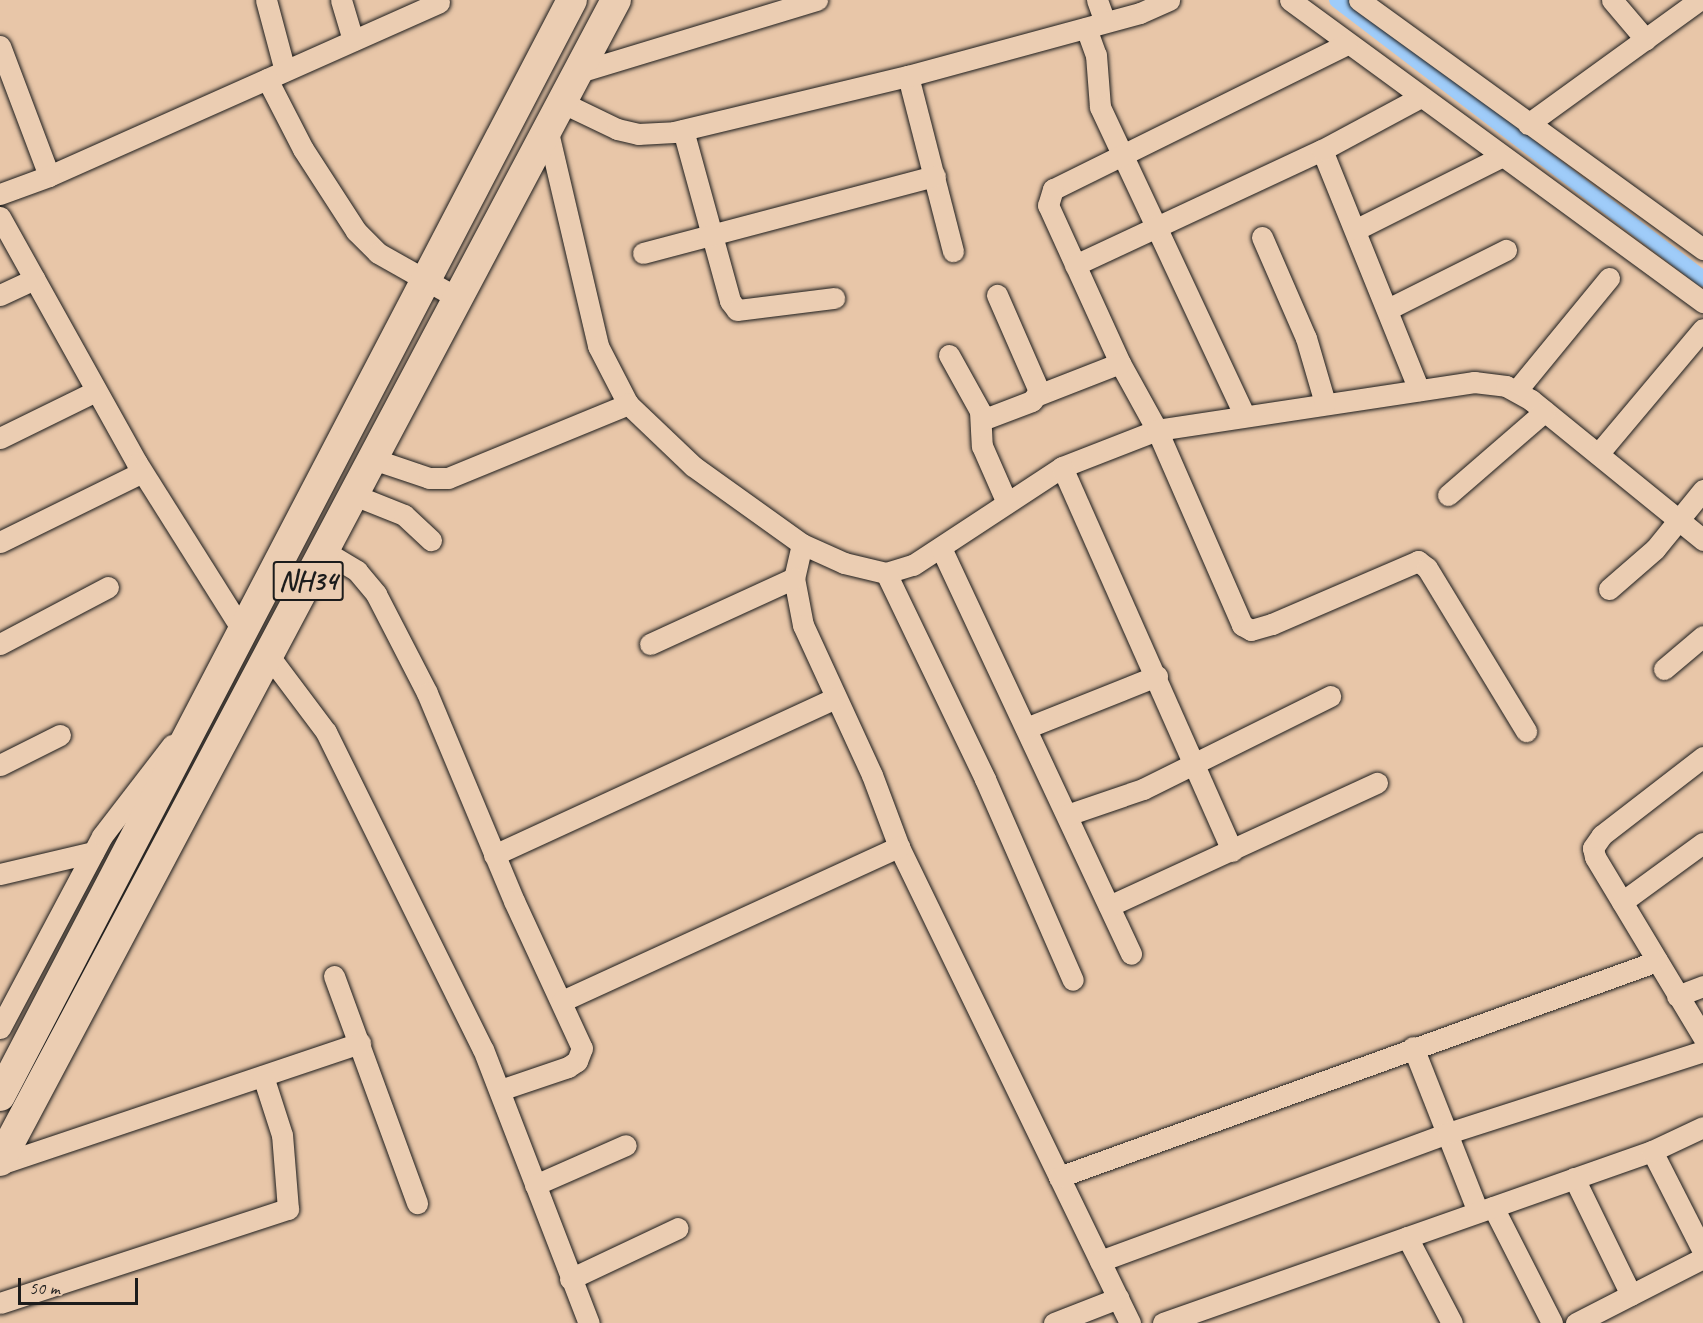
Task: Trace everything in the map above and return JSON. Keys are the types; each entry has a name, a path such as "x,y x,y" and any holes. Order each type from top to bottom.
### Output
{"highway":[{"name":"NH34","path":"0,1096 572,0"},
{"name":"NH34","path":"0,1162 616,0"}],"street":[{"path":"266,0 276,75 342,214 378,253 424,283 458,298"},
{"path":"341,0 353,40"},
{"path":"576,73 818,0"},
{"path":"1098,0 1095,24 1100,107 1157,223 1244,415"},
{"path":"561,102 638,134 683,130 908,76 1095,24 1169,0"},
{"path":"1290,0 1419,98 1703,302"},
{"path":"1359,0 1703,249"},
{"path":"1612,0 1646,40"},
{"path":"1528,124 1699,0"},
{"path":"0,194 50,176 439,2"},
{"path":"1347,44 1053,189 1049,196 1051,213 1120,363 1157,430 1242,625 1251,630 1272,624 1418,561 1427,568 1526,731"},
{"path":"0,46 50,176"},
{"path":"908,76 953,251"},
{"path":"1075,265 1157,223 1322,150 1419,98"},
{"path":"547,128 598,346 628,404 693,466 802,544 844,563 886,573 913,565 1062,467 1157,430 1244,415 1474,382 1517,390 1703,540"},
{"path":"683,130 730,301 737,310 834,298"},
{"path":"1322,150 1357,229 1419,390"},
{"path":"1357,229 1501,157"},
{"path":"643,253 711,231 935,176"},
{"path":"0,216 142,472 243,631"},
{"path":"1262,237 1306,338 1325,404"},
{"path":"1388,309 1506,250"},
{"path":"1517,390 1609,278"},
{"path":"0,296 34,279"},
{"path":"997,295 1038,385 1038,395"},
{"path":"1598,454 1703,329"},
{"path":"949,355 982,420 982,446 1007,503"},
{"path":"982,420 1120,363"},
{"path":"1,435 96,392"},
{"path":"373,459 429,478 448,478 628,404"},
{"path":"1448,495 1545,411"},
{"path":"1062,467 1197,764 1232,851"},
{"path":"0,542 142,472"},
{"path":"1609,589 1679,520 1703,490"},
{"path":"354,495 404,515 431,540"},
{"path":"802,544 794,578 803,625 899,847 1131,1323"},
{"path":"941,548 1131,954"},
{"path":"324,551 357,571 376,594 427,693 494,855 582,1047 577,1061 500,1090"},
{"path":"886,573 985,779 1073,981"},
{"path":"650,644 794,578"},
{"path":"0,644 108,587"},
{"path":"1664,669 1703,636"},
{"path":"269,656 326,732 500,1090 570,1279 589,1323"},
{"path":"1026,728 1157,676"},
{"path":"1066,815 1121,798 1197,764 1330,696"},
{"path":"494,855 836,698"},
{"path":"0,1028 93,852 122,808 205,704"},
{"path":"0,765 60,735"},
{"path":"1703,757 1596,842 1595,857 1703,1037"},
{"path":"1109,906 1377,783"},
{"path":"1622,902 1703,843"},
{"path":"562,1001 899,847"},
{"path":"0,874 93,852"},
{"path":"1059,1177 1657,960"},
{"path":"333,976 360,1043 417,1203"},
{"path":"1677,996 1703,986"},
{"path":"0,1162 360,1043"},
{"path":"1413,1047 1449,1133 1485,1209 1552,1323"},
{"path":"1100,1261 1449,1133 1703,1051"},
{"path":"0,1303 288,1209 282,1135 263,1076"},
{"path":"1162,1323 1652,1151 1703,1127"},
{"path":"535,1185 626,1145"},
{"path":"1652,1151 1703,1251"},
{"path":"1574,1178 1631,1295"},
{"path":"570,1279 678,1228"},
{"path":"1407,1237 1452,1323"},
{"path":"1576,1323 1703,1258"},
{"path":"1054,1323 1118,1298"}],"waterway":[{"path":"1337,0 1703,279"}]}
